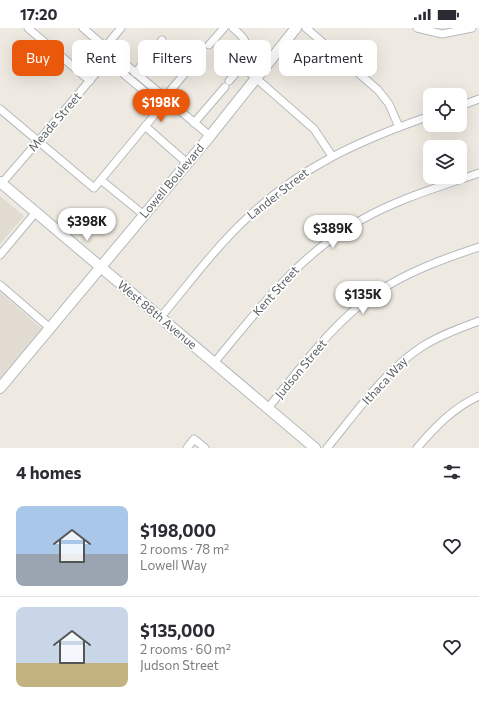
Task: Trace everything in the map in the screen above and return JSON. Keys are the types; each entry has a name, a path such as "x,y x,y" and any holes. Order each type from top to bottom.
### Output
{"street":[{"path":"28,28 90,81"},
{"path":"83,28 97,40"},
{"path":"111,40 121,28"},
{"path":"209,45 224,28"},
{"path":"233,28 245,40"},
{"name":"Lowell Boulevard","path":"0,388 188,163 256,80 296,28"},
{"path":"306,28 378,90 392,110 399,127"},
{"path":"417,28 442,34 472,28"},
{"name":"Meade Street","path":"1,183 107,60 162,106 145,126"},
{"path":"130,69 210,136"},
{"path":"135,73 138,69"},
{"path":"165,97 183,76"},
{"path":"194,123 234,76"},
{"path":"252,76 314,129 332,156"},
{"path":"467,103 479,99"},
{"path":"0,109 94,188 145,126 188,163"},
{"name":"Lander Street","path":"160,318 227,238 246,219 280,190 332,156 373,136 423,118"},
{"name":"Kent Street","path":"214,363 283,281 336,235 360,220 389,206 479,173"},
{"path":"101,180 144,215"},
{"name":"West 88th Avenue","path":"1,183 315,448"},
{"path":"0,255 36,212"},
{"name":"Judson Street","path":"268,408 338,326 363,302 392,283 412,273 479,247"},
{"path":"0,285 50,328"},
{"name":"Ithaca Way","path":"327,448 384,379 405,359 437,338 479,321"},
{"path":"417,448 445,417 456,408 479,396"},
{"path":"187,448 194,439 205,448"}],"shaded area":[{"path":"0,196 24,216 0,244"},
{"path":"0,292 42,329 0,379"}]}
